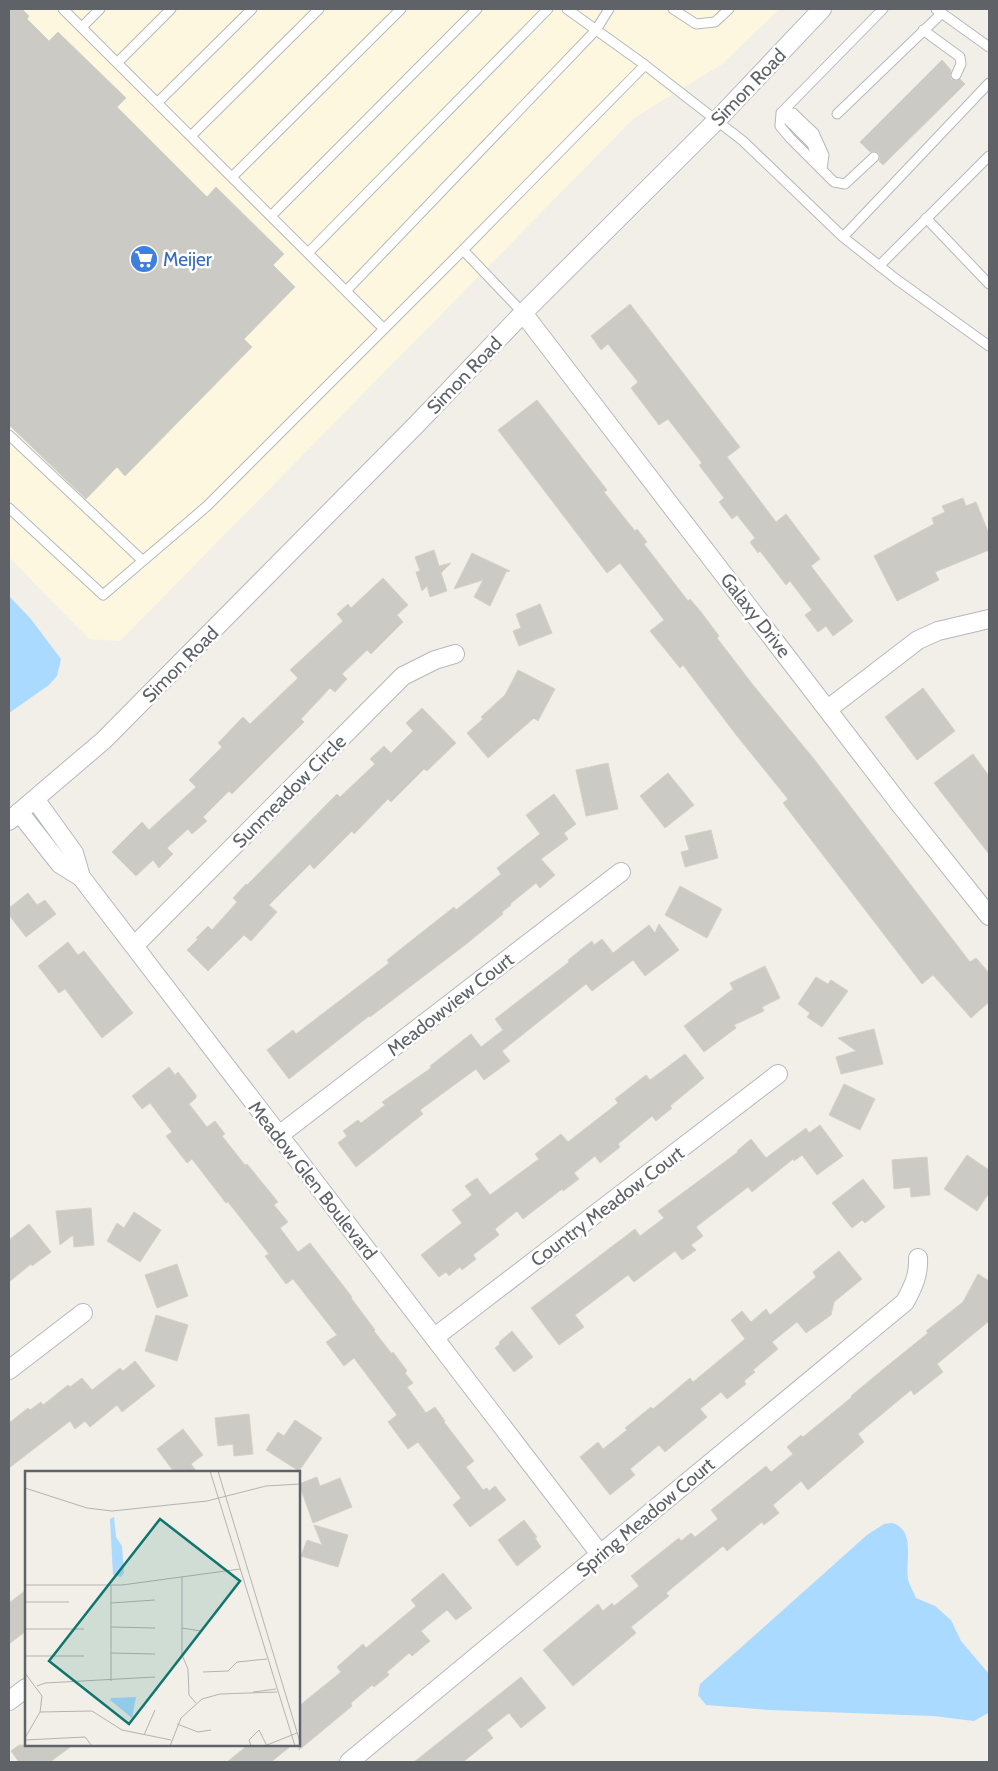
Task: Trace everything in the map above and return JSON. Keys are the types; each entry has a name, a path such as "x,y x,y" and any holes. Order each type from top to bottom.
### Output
{"street":[{"name":"Simon Road","path":"14,816 104,740 417,424 524,313 716,121 822,9"},
{"name":"Galaxy Drive","path":"524,313 908,814 989,916"},
{"path":"828,709 918,640 938,631 989,619"},
{"name":"Sunmeadow Circle","path":"134,946 403,676 435,660 455,654"},
{"path":"35,799 74,853 81,877"},
{"name":"Meadow Glen Boulevard","path":"14,816 60,864 81,877 600,1554"},
{"name":"Meadowview Court","path":"278,1136 621,872"},
{"name":"Country Meadow Court","path":"435,1337 778,1074"},
{"name":"Spring Meadow Court","path":"349,1762 905,1302 916,1279 919,1268 918,1258"},
{"path":"9,1370 83,1313"},
{"path":"9,1701 25,1689"}],"lane":[{"path":"63,9 384,328"},
{"path":"82,27 100,9"},
{"path":"117,63 171,9"},
{"path":"157,103 252,9"},
{"path":"191,136 319,9"},
{"path":"232,177 401,9"},
{"path":"271,216 477,9"},
{"path":"308,253 548,9"},
{"path":"567,9 645,65 743,141 843,237 879,266 989,346"},
{"path":"346,291 596,30 609,9"},
{"path":"673,9 696,24 715,22 728,9"},
{"path":"874,157 845,184 834,182 780,126 781,113 883,9"},
{"path":"837,114 923,30 939,11 989,47"},
{"path":"923,30 960,57 961,64 956,75"},
{"path":"9,508 103,595 207,506 645,65"},
{"path":"843,237 989,83"},
{"path":"781,113 793,113 814,133 824,155 822,169"},
{"path":"879,266 989,156"},
{"path":"926,218 989,284"},
{"path":"462,250 524,313"},
{"path":"9,435 143,561"}],"shaded area":[{"path":"9,9 779,9 722,64 634,118 120,641 89,639 9,557"}],"water":[{"path":"9,596 30,618 61,659 57,676 49,685 9,713"},
{"path":"892,1523 899,1526 907,1539 908,1579 916,1598 935,1606 951,1620 961,1641 989,1674 988,1713 974,1721 933,1716 769,1710 706,1705 698,1695 700,1684 867,1535 884,1524"}],"building":[{"name":"Meijer","path":"9,9 22,9 29,16 27,19 49,41 58,32 126,98 117,107 207,197 216,187 284,254 273,265 295,287 244,339 252,347 125,476 117,467 86,499 9,425"},
{"path":"942,60 951,70 951,79 956,81 960,79 965,84 883,165 879,161 880,156 878,152 870,152 860,142"},
{"path":"630,304 740,447 727,457 776,522 786,514 820,559 811,566 853,621 833,636 826,626 818,632 805,615 812,610 790,581 786,585 760,551 758,553 750,542 755,538 737,515 732,519 719,502 724,498 699,465 702,463 668,419 659,425 631,388 638,382 608,344 601,350 591,336"},
{"path":"537,400 607,490 604,492 635,531 637,529 647,542 644,544 688,601 690,599 701,612 719,636 717,638 753,685 814,759 970,962 976,958 989,973 989,1002 971,1018 933,975 922,984 783,803 788,799 683,665 680,668 650,631 664,620 620,563 607,573 498,430"},
{"path":"963,498 966,506 976,502 989,534 989,550 935,572 939,580 897,601 874,556 934,524 932,518 945,512 942,506"},
{"path":"434,550 439,566 451,563 441,573 447,591 430,597 427,586 422,591 416,572 420,571 415,557"},
{"path":"472,553 510,571 506,572 490,606 474,597 483,580 454,589"},
{"path":"383,578 408,605 397,615 403,622 371,654 367,650 342,674 347,679 335,692 330,688 301,719 304,722 232,794 229,791 203,817 207,821 192,834 188,829 167,848 173,854 159,868 153,860 136,876 112,852 142,822 149,830 196,787 189,780 222,747 218,743 243,717 250,724 298,678 290,670 343,621 337,614 348,604 351,608"},
{"path":"540,604 552,633 519,646 513,631 521,628 516,614"},
{"path":"518,670 555,689 538,721 534,718 488,758 467,733 505,695"},
{"path":"923,688 955,731 917,760 885,717"},
{"path":"422,708 456,743 427,771 424,769 391,802 388,799 354,834 352,831 314,869 310,864 269,905 277,912 251,941 244,935 208,971 187,950 198,939 196,938 208,926 212,930 237,902 233,898 246,884 337,794 340,797 375,764 370,759 384,746 391,753 413,731 406,723"},
{"path":"973,754 989,776 989,854 934,783"},
{"path":"608,763 618,809 586,816 576,770"},
{"path":"668,773 694,805 665,828 640,796"},
{"path":"554,794 576,824 564,833 568,839 541,859 555,875 540,888 536,883 510,904 502,912 503,914 465,945 369,1016 289,1079 267,1050 293,1030 296,1034 389,963 387,960 454,907 456,910 501,874 497,868 540,834 526,815"},
{"path":"711,830 718,858 685,867 681,852 689,850 685,836"},
{"path":"680,886 722,909 707,938 665,915"},
{"path":"28,893 37,905 45,900 56,914 26,937 9,915 9,908"},
{"path":"659,924 679,950 645,976 633,960 592,991 586,984 502,1051 510,1061 484,1080 476,1069 420,1110 423,1114 356,1167 338,1143 347,1136 343,1131 358,1120 361,1123 385,1105 382,1102 431,1068 430,1066 471,1034 481,1047 503,1030 495,1019 569,962 568,960 592,941 594,945 602,939 613,953 649,925 655,933"},
{"path":"68,942 78,955 84,951 133,1013 102,1038 65,989 59,993 38,966"},
{"path":"765,966 780,998 762,1007 764,1011 734,1025 736,1028 704,1052 684,1026 733,989 730,983"},
{"path":"816,977 828,984 831,980 848,991 822,1027 807,1017 810,1013 798,1004"},
{"path":"874,1029 883,1064 841,1074 836,1057 856,1051 838,1038"},
{"path":"685,1054 704,1078 670,1106 672,1108 656,1121 652,1116 618,1144 620,1147 600,1163 595,1156 574,1173 579,1179 563,1191 562,1189 523,1219 517,1211 495,1229 499,1235 473,1255 476,1259 462,1270 460,1267 449,1276 446,1272 439,1277 421,1255 462,1223 452,1210 472,1195 465,1186 477,1178 490,1195 539,1159 535,1154 561,1134 568,1142 618,1103 615,1099 646,1075 650,1080"},
{"path":"169,1067 175,1075 178,1072 196,1095 196,1098 189,1104 207,1127 215,1121 225,1134 222,1136 278,1202 274,1205 288,1222 280,1228 298,1252 310,1243 352,1297 374,1331 407,1371 405,1373 413,1383 407,1387 426,1413 435,1407 474,1461 466,1467 483,1490 487,1488 489,1491 495,1486 506,1500 470,1527 453,1505 461,1498 418,1442 408,1449 388,1422 397,1415 354,1358 344,1366 326,1342 337,1335 293,1279 286,1284 265,1256 269,1254 192,1159 187,1163 166,1136 172,1132 150,1103 142,1109 132,1096"},
{"path":"844,1084 875,1099 860,1130 829,1115"},
{"path":"820,1125 843,1156 817,1175 802,1155 794,1161 793,1159 752,1192 748,1187 696,1227 703,1236 691,1245 696,1250 682,1260 675,1251 634,1282 628,1275 575,1315 584,1327 559,1345 531,1308 635,1229 640,1236 664,1218 658,1211 738,1152 751,1139 766,1158 806,1128 809,1133"},
{"path":"967,1155 989,1170 989,1193 977,1211 944,1189"},
{"path":"927,1157 930,1195 911,1197 910,1187 894,1189 892,1160"},
{"path":"863,1179 885,1207 865,1223 862,1220 852,1228 832,1203"},
{"path":"91,1208 94,1245 74,1247 73,1235 60,1245 56,1211"},
{"path":"134,1212 161,1230 140,1262 107,1241 117,1223 124,1228"},
{"path":"29,1224 51,1252 32,1266 31,1264 9,1282 9,1240"},
{"path":"839,1251 862,1279 834,1302 831,1315 806,1333 797,1322 772,1342 778,1349 753,1370 755,1372 744,1381 746,1384 727,1399 721,1392 700,1409 707,1417 665,1452 659,1445 630,1469 635,1475 610,1495 580,1457 598,1442 603,1449 627,1430 625,1428 651,1407 653,1409 690,1378 693,1382 745,1339 731,1320 742,1311 751,1322 766,1309 770,1315 816,1277 813,1272"},
{"path":"177,1264 188,1296 157,1308 145,1275"},
{"path":"978,1274 989,1281 989,1321 937,1364 943,1372 914,1395 911,1390 858,1434 864,1442 808,1490 801,1481 773,1505 779,1513 764,1525 762,1522 727,1551 723,1546 666,1593 669,1596 631,1627 636,1633 573,1686 543,1650 598,1604 603,1611 612,1603 614,1606 639,1586 631,1576 679,1538 681,1541 691,1533 695,1537 718,1519 711,1510 766,1466 771,1472 793,1454 787,1447 801,1435 803,1437 852,1397 928,1333 926,1331 963,1302"},
{"path":"156,1315 188,1325 177,1361 145,1351"},
{"path":"512,1331 533,1357 514,1372 495,1348"},
{"path":"135,1361 155,1386 122,1412 117,1405 90,1427 85,1421 75,1429 70,1421 9,1468 9,1423 28,1408 30,1410 41,1402 43,1405 68,1385 70,1387 82,1378 92,1390 120,1368 123,1371"},
{"path":"249,1414 253,1454 234,1456 233,1444 218,1446 215,1418"},
{"path":"295,1420 322,1438 299,1471 266,1450 278,1432 284,1436"},
{"path":"183,1429 203,1455 191,1464 196,1471 173,1471 157,1449"},
{"path":"317,1477 320,1486 340,1478 352,1507 313,1523 300,1484"},
{"path":"524,1520 537,1537 535,1538 541,1547 517,1566 498,1540"},
{"path":"314,1525 348,1535 338,1567 301,1556 307,1540 322,1545"},
{"path":"443,1573 472,1608 456,1620 447,1610 421,1631 430,1641 412,1656 409,1653 387,1672 389,1675 374,1687 372,1685 351,1703 352,1706 299,1750 300,1705 341,1672 337,1667 363,1644 366,1648 416,1606 411,1600"},
{"path":"25,1591 25,1632 9,1644 9,1603"},
{"path":"521,1677 546,1708 521,1728 509,1713 487,1730 493,1738 463,1762 414,1762"},
{"path":"19,1745 72,1746 50,1762 19,1762 11,1751"},
{"path":"247,1746 291,1746 271,1762 227,1762"}],"place":[{"name":"Meijer","path":"144,259"}]}
